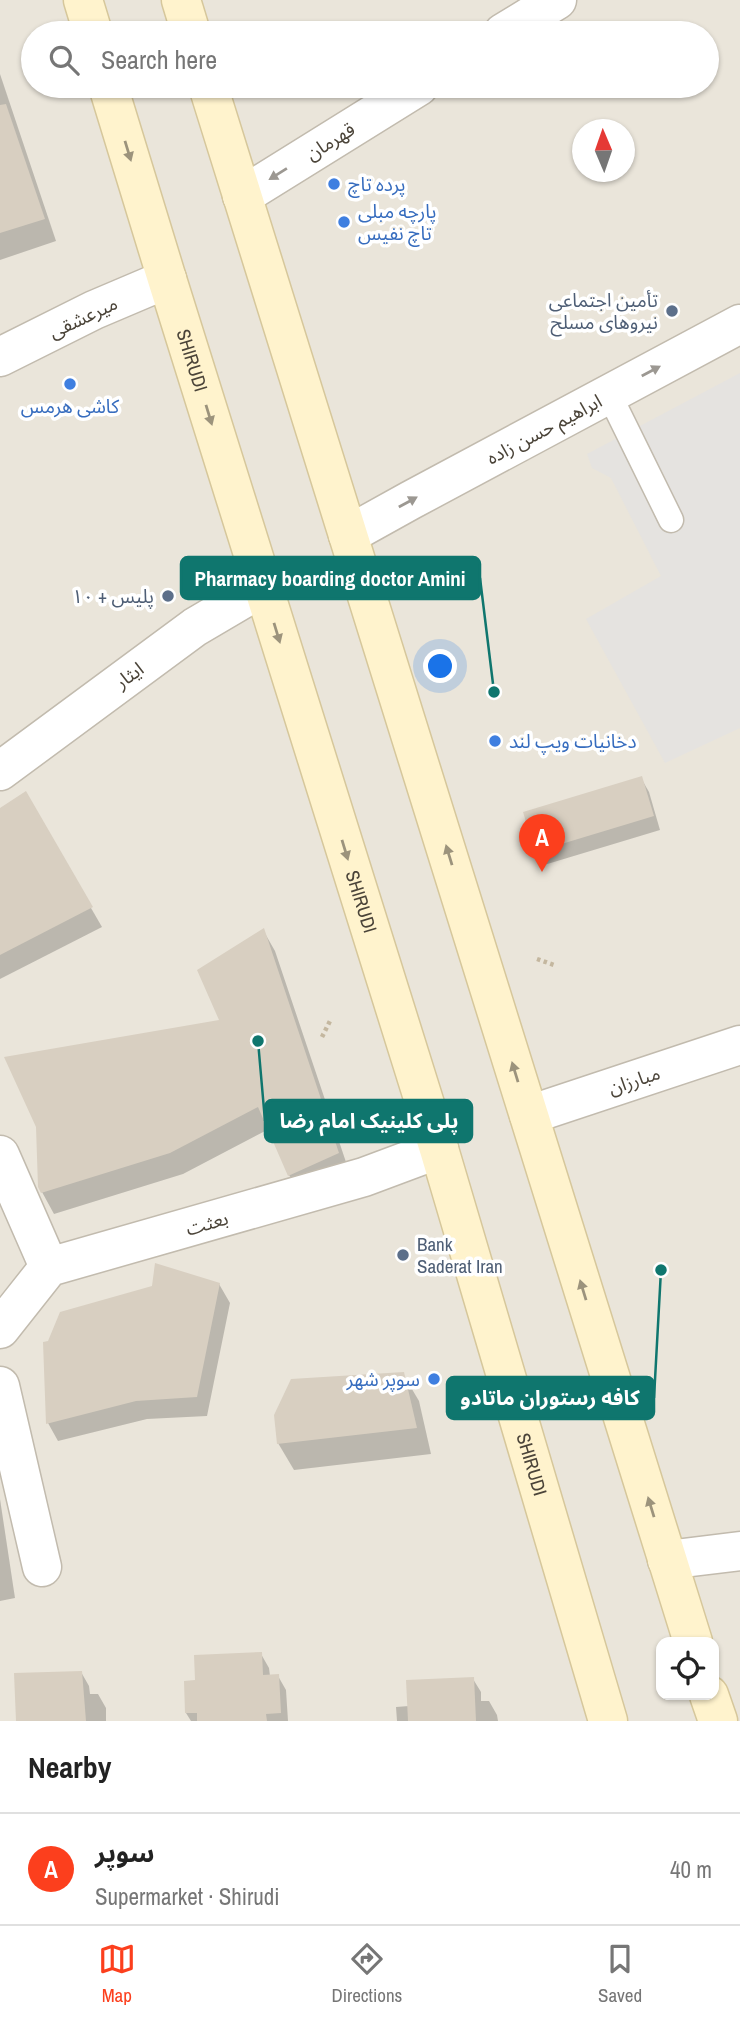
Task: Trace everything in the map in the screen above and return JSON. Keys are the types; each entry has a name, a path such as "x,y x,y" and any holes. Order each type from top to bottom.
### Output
{"main road":[{"path":"83,0 89,21"},
{"path":"181,0 187,21"},
{"name":"SHIRUDI","path":"112,98 439,1149 608,1721"},
{"path":"212,98 691,1637"},
{"path":"711,1700 718,1721"}],"street":[{"path":"523,21 557,0"},
{"name":"قهرمان","path":"242,196 400,98"},
{"name":"میرعشقی","path":"0,357 94,310 167,279"},
{"name":"ابراهیم حسن زاده","path":"348,535 740,324"},
{"name":"ایثار","path":"0,771 195,627 263,587"},
{"name":"مبارزان","path":"528,1115 740,1045"},
{"name":"بعثت","path":"50,1267 364,1177 439,1149"},
{"path":"0,1155 50,1267 0,1329"},
{"path":"0,1386 41,1567"},
{"path":"667,1560 740,1551"}],"lane":[{"path":"609,394 671,520"}],"path":[{"path":"537,959 554,965"},
{"path":"321,1037 330,1021"}],"shaded area":[{"path":"0,0 740,0 740,1721 0,1721"},
{"path":"740,373 740,728 665,763 586,619 661,576 611,478 592,468 587,454"}],"building":[{"path":"6,104 45,219 0,233 0,105"},
{"path":"642,776 654,816 535,852 523,812"},
{"path":"26,791 93,907 0,955 0,808"},
{"path":"264,928 339,1153 288,1176 258,1107 170,1153 41,1193 38,1187 36,1127 4,1057 219,1020 197,970"},
{"path":"155,1263 220,1283 197,1397 136,1401 46,1424 43,1342 48,1341 60,1312 152,1286"},
{"path":"404,1372 417,1428 277,1444 274,1415 291,1379"},
{"path":"262,1652 263,1675 279,1674 281,1713 266,1714 267,1721 197,1721 197,1713 185,1713 184,1681 195,1680 194,1655"},
{"path":"82,1671 86,1721 16,1721 14,1673"},
{"path":"474,1677 476,1721 408,1721 406,1680"}],"place":[{"name":"پرده تاچ","path":"334,184"},
{"name":"پارچه مبلی تاچ نفیس","path":"344,222"},
{"name":"تأمین اجتماعی نیروهای مسلح","path":"672,311"},
{"name":"کاشی هرمس","path":"70,384"},
{"name":"پلیس + ۱۰","path":"168,596"},
{"name":"Pharmacy boarding doctor Amini","path":"494,692"},
{"name":"دخانیات ویپ لند","path":"495,741"},
{"name":"سوپر","path":"542,872"},
{"name":"پلی کلینیک امام رضا","path":"258,1041"},
{"name":"Bank Saderat Iran","path":"403,1255"},
{"name":"کافه رستوران ماتادو","path":"661,1270"},
{"name":"سوپر شهر","path":"434,1379"}]}
